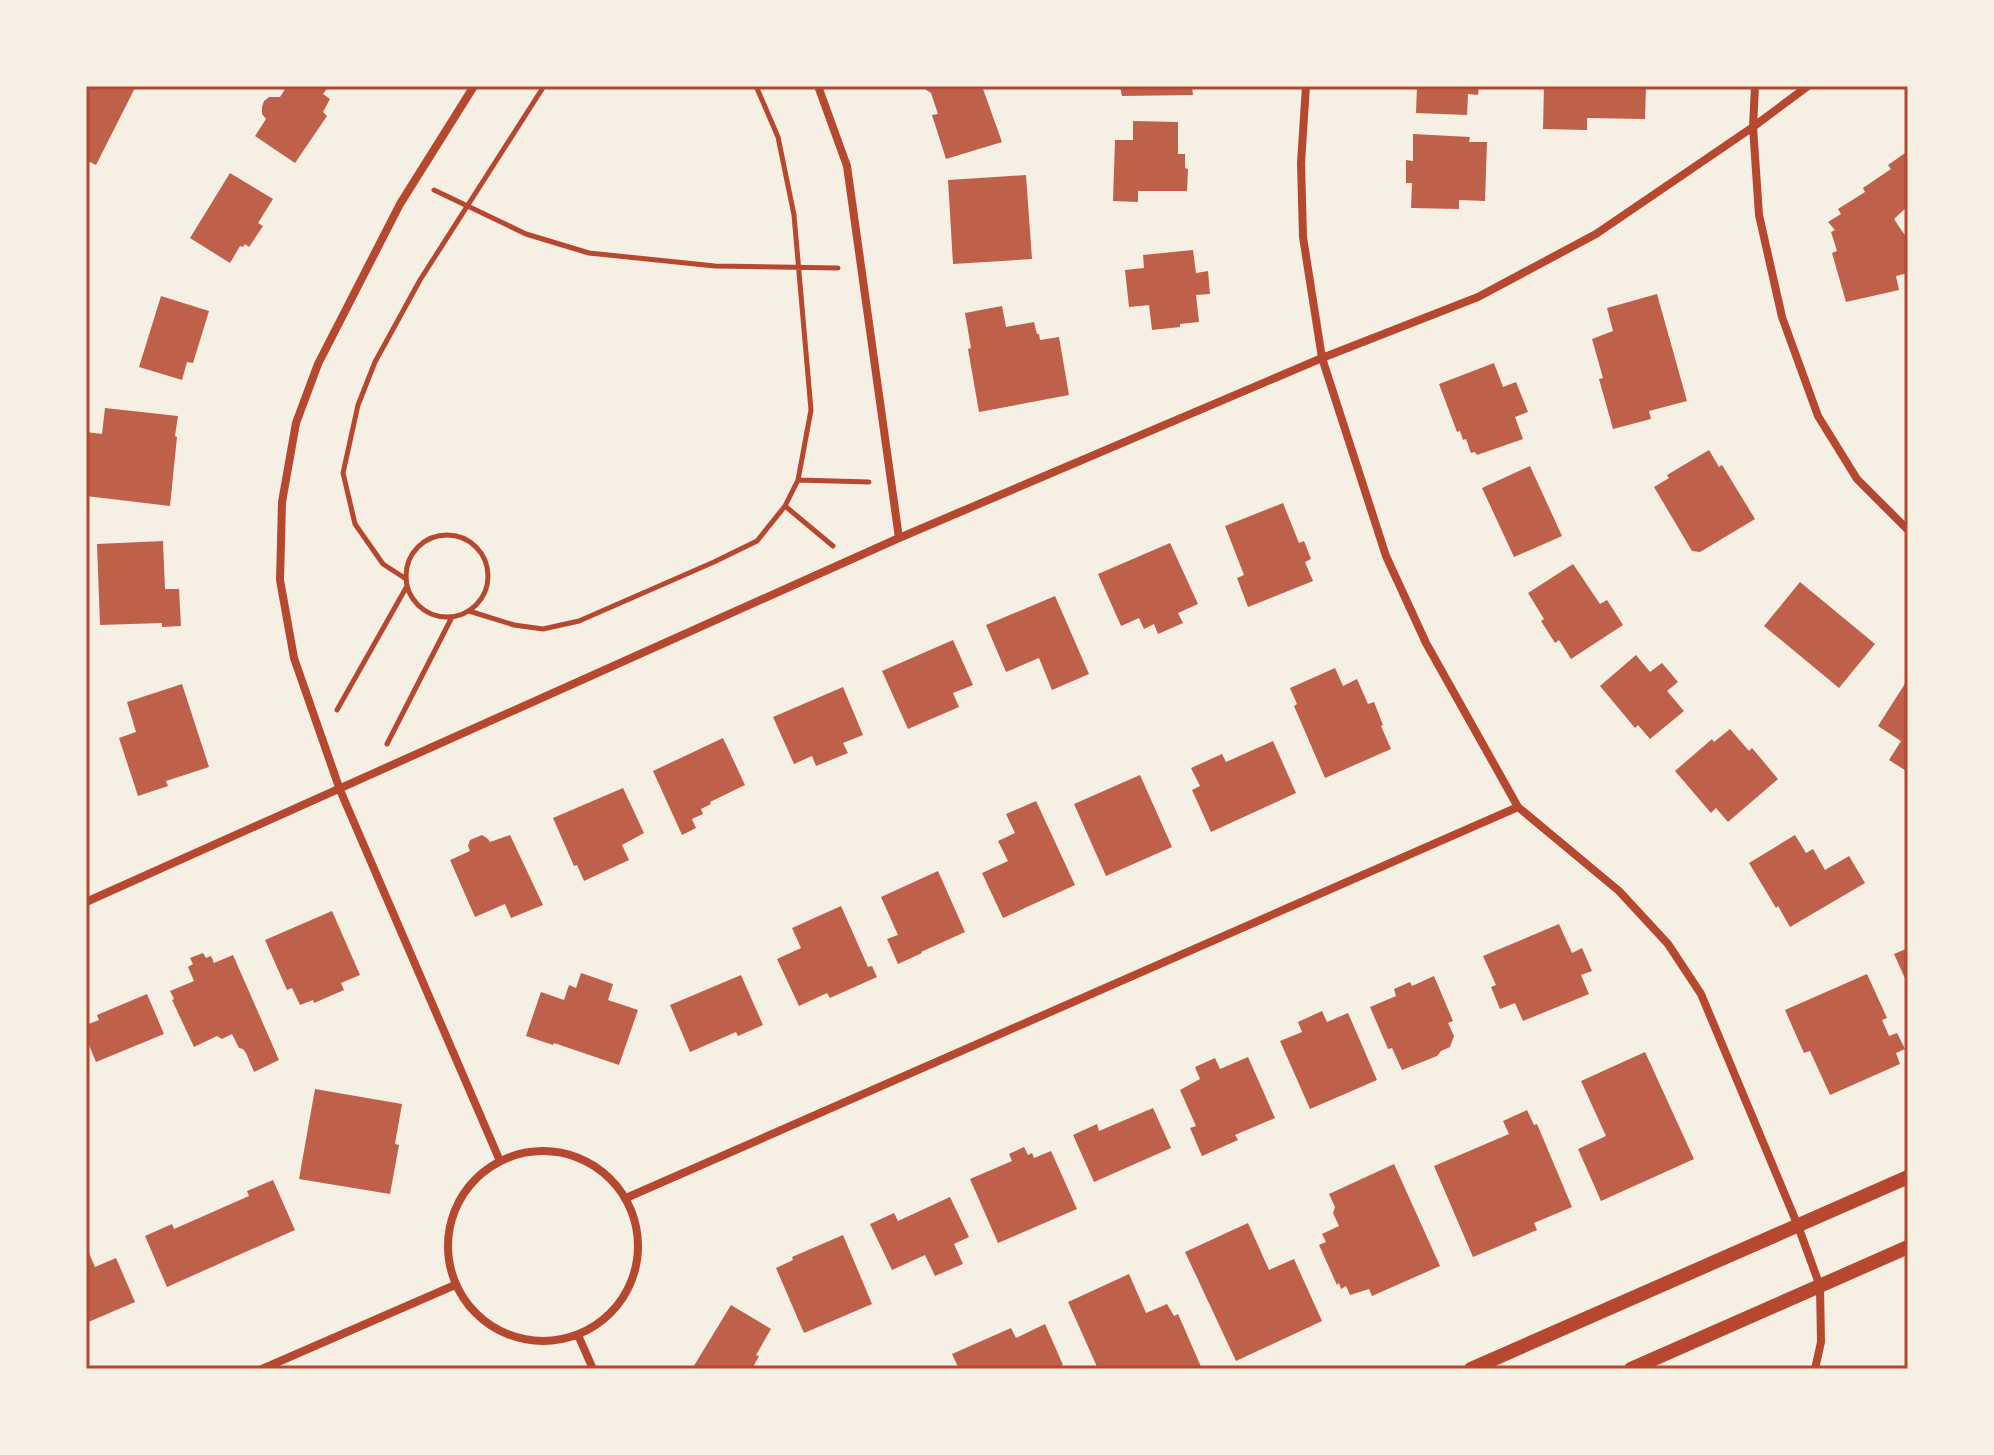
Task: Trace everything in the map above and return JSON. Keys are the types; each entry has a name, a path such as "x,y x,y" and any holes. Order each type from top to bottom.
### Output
{"street":[{"path":"474,86 400,204 318,364 296,423 282,502 280,580 294,658 340,790 500,1161"},
{"path":"818,86 847,166 899,538"},
{"path":"1306,86 1301,163 1303,237 1322,358 1386,556 1426,643 1518,807 1619,891 1668,944 1701,994 1820,1286 1821,1342 1815,1369"},
{"path":"1755,86 1753,127 1759,215 1782,317 1818,416 1857,479 1908,530"},
{"path":"86,902 899,538 1322,358 1478,297 1596,234 1808,86"},
{"path":"626,1198 1518,807"},
{"path":"544,1151 570,1155 594,1165 613,1181 626,1198 638,1237 638,1258 624,1296 613,1311 593,1328 562,1340 515,1338 480,1319 455,1285 448,1256 449,1227 456,1206 482,1172 500,1161 521,1153 544,1151"},
{"path":"1471,1369 1908,1177"},
{"path":"1631,1369 1908,1247"},
{"path":"262,1369 455,1285"},
{"path":"578,1335 593,1369"}],"path":[{"path":"406,582 383,564 355,524 343,473 358,405 375,362 420,280 544,86"},
{"path":"469,611 514,625 543,629 579,621 757,541 785,506 798,480 811,410 794,215 778,137 756,86"},
{"path":"415,180 526,234 589,253 715,266 800,269 861,267"},
{"path":"798,480 891,483"},
{"path":"785,506 851,560"},
{"path":"435,536 461,536 473,543 481,553 487,565 488,578 479,603 469,611 442,617 417,605 409,593 407,565 413,552 423,542 435,536"},
{"path":"321,738 406,582"},
{"path":"370,776 452,616"}],"building":[{"path":"86,86 136,86 96,165 86,160"},
{"path":"287,86 329,86 323,94 330,99 323,112 327,116 295,163 255,136 266,119 262,114 264,101 269,97 280,97"},
{"path":"920,86 982,86 1002,142 946,159 932,115 938,114 931,93"},
{"path":"1120,86 1192,86 1193,95 1122,96"},
{"path":"1417,86 1479,86 1478,95 1468,94 1467,115 1416,113"},
{"path":"1544,86 1646,86 1645,119 1587,118 1587,130 1543,129"},
{"path":"1133,121 1178,122 1178,154 1185,154 1187,191 1138,191 1138,202 1113,201 1115,140 1133,140"},
{"path":"1413,134 1470,137 1469,142 1487,142 1485,201 1459,200 1459,209 1411,208 1412,183 1406,183 1406,160 1413,161"},
{"path":"1908,151 1908,206 1894,219 1908,240 1908,273 1896,276 1899,290 1846,302 1832,253 1837,251 1831,232 1835,230 1828,222 1841,214 1838,209 1865,192 1863,188 1891,169 1888,165"},
{"path":"230,173 273,199 258,223 263,226 249,247 245,244 240,246 230,263 190,238"},
{"path":"1026,175 1032,259 953,264 948,180"},
{"path":"1193,250 1196,273 1208,271 1210,294 1196,295 1199,322 1152,330 1149,305 1129,307 1125,270 1144,268 1143,255"},
{"path":"1657,294 1687,401 1649,411 1651,419 1613,429 1592,339 1613,331 1607,308"},
{"path":"161,296 209,311 193,363 187,362 182,380 139,367"},
{"path":"1002,306 1006,327 1034,322 1040,340 1059,337 1069,395 979,412 965,313"},
{"path":"1494,363 1503,387 1516,382 1528,412 1515,417 1523,439 1477,455 1471,453 1466,439 1463,440 1460,431 1457,432 1439,384"},
{"path":"105,408 178,416 170,506 86,496 86,432 102,434"},
{"path":"1709,450 1719,467 1722,465 1755,519 1700,552 1692,551 1654,487 1669,478 1667,475"},
{"path":"1530,466 1562,536 1514,557 1482,488"},
{"path":"1283,503 1299,543 1304,541 1311,559 1305,562 1313,581 1248,607 1237,578 1244,575 1225,526"},
{"path":"163,541 165,589 179,589 181,626 162,627 162,623 100,625 97,544"},
{"path":"1170,543 1198,604 1178,613 1183,623 1158,634 1154,624 1144,629 1139,618 1121,626 1098,574"},
{"path":"1573,564 1600,604 1607,600 1623,625 1571,659 1559,640 1555,643 1528,593"},
{"path":"1800,582 1875,644 1839,688 1764,626"},
{"path":"1055,596 1089,674 1052,690 1039,658 1006,672 986,625"},
{"path":"953,640 973,685 953,693 959,707 908,729 882,671"},
{"path":"1636,655 1650,672 1662,663 1678,682 1667,691 1684,711 1650,739 1638,725 1635,728 1600,686"},
{"path":"1335,668 1343,686 1357,679 1368,704 1374,702 1391,749 1325,778 1294,706 1297,704 1290,688"},
{"path":"1908,679 1908,772 1889,760 1901,741 1878,726"},
{"path":"182,684 209,767 166,781 168,786 138,796 119,738 136,732 127,702"},
{"path":"843,687 863,735 843,743 848,753 816,766 812,756 794,764 773,717"},
{"path":"1730,729 1749,751 1752,748 1778,779 1728,822 1716,808 1711,813 1675,771 1712,739 1714,742"},
{"path":"723,738 745,785 701,809 703,814 692,819 696,828 682,835 653,771"},
{"path":"1273,741 1296,793 1211,832 1192,790 1200,786 1191,768 1222,754 1226,762"},
{"path":"1140,775 1172,847 1106,876 1074,804"},
{"path":"623,788 644,833 622,845 629,860 584,881 553,818"},
{"path":"1036,801 1075,885 1003,918 982,873 1008,861 998,841 1015,833 1006,814"},
{"path":"482,835 490,842 510,835 543,905 511,918 505,904 475,917 450,860 470,851 470,840"},
{"path":"1795,835 1806,853 1813,849 1825,870 1849,856 1865,883 1790,927 1749,863"},
{"path":"938,871 965,932 898,964 887,939 898,935 881,897"},
{"path":"841,906 868,967 872,966 877,977 830,998 827,993 799,1006 777,959 801,948 792,928"},
{"path":"332,911 360,975 341,983 344,990 314,1003 313,1000 300,1005 292,988 287,990 265,940"},
{"path":"1559,924 1572,953 1582,948 1592,971 1581,975 1589,994 1523,1021 1515,1003 1500,1009 1491,987 1496,985 1483,956"},
{"path":"1908,948 1908,985 1894,954"},
{"path":"203,953 206,958 211,956 214,963 233,955 279,1060 254,1072 246,1053 239,1048 232,1034 222,1039 217,1036 194,1047 170,991 194,981 188,967 193,964 190,958"},
{"path":"581,973 613,984 608,1000 638,1010 619,1065 526,1036 541,992 564,1000 569,985 576,988"},
{"path":"1867,974 1887,1018 1882,1020 1889,1036 1897,1033 1905,1049 1896,1053 1900,1064 1830,1095 1810,1051 1804,1053 1785,1010"},
{"path":"741,975 763,1025 738,1036 736,1032 690,1052 670,1005"},
{"path":"1434,976 1453,1021 1448,1023 1454,1036 1450,1047 1437,1056 1402,1070 1392,1048 1388,1049 1370,1007 1396,996 1394,989 1410,982 1412,986"},
{"path":"147,994 164,1034 96,1062 86,1038 86,1025 99,1020 97,1015"},
{"path":"1322,1011 1327,1022 1348,1013 1377,1080 1310,1109 1280,1041 1302,1032 1298,1022"},
{"path":"1645,1052 1694,1159 1601,1201 1578,1149 1606,1136 1581,1081"},
{"path":"1248,1057 1275,1118 1235,1135 1238,1140 1202,1156 1190,1128 1196,1126 1180,1090 1200,1079 1195,1067 1215,1058 1220,1069"},
{"path":"315,1089 402,1104 395,1144 399,1145 390,1194 299,1179"},
{"path":"1153,1108 1171,1148 1094,1182 1073,1135 1097,1124 1099,1131"},
{"path":"1527,1110 1534,1125 1537,1124 1572,1207 1534,1223 1537,1230 1473,1257 1434,1166 1509,1134 1503,1121"},
{"path":"1024,1147 1028,1155 1032,1153 1034,1158 1051,1151 1077,1209 998,1243 970,1179 1012,1161 1009,1154"},
{"path":"1394,1164 1440,1266 1372,1296 1369,1289 1350,1295 1346,1286 1341,1289 1339,1283 1337,1285 1319,1245 1326,1242 1322,1234 1339,1226 1329,1194"},
{"path":"273,1180 295,1230 167,1287 145,1236 172,1224 174,1229 249,1196 247,1191"},
{"path":"950,1197 969,1237 954,1244 963,1264 935,1276 925,1255 892,1270 870,1224 894,1213 898,1221"},
{"path":"1248,1223 1269,1270 1294,1259 1322,1321 1236,1361 1185,1252"},
{"path":"843,1235 872,1304 804,1333 776,1268 793,1260 792,1257"},
{"path":"86,1246 95,1267 116,1258 135,1302 86,1323"},
{"path":"1129,1274 1146,1313 1167,1304 1174,1316 1178,1314 1202,1369 1098,1369 1068,1302"},
{"path":"731,1305 771,1329 752,1369 692,1369"},
{"path":"1045,1324 1063,1365 1054,1369 959,1369 952,1354 1011,1328 1016,1338"}]}
